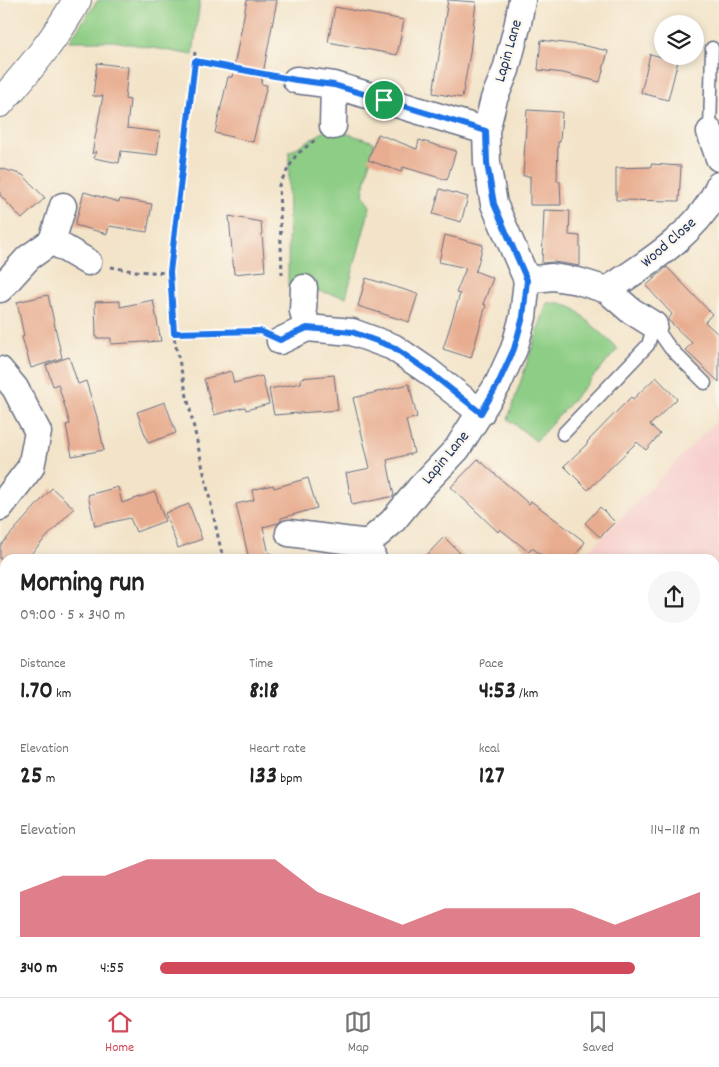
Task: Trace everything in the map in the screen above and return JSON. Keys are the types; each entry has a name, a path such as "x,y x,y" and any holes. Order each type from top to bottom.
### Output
{"street":[{"path":"0,103 40,56 77,0"},
{"name":"Lapin Lane","path":"289,533 370,551 420,488 456,449 498,384 514,349 523,317 527,280 494,204 487,163 486,131 494,99 506,70 522,0"},
{"path":"296,80 334,85 486,131"},
{"path":"333,126 334,85"},
{"path":"710,132 719,158"},
{"name":"Wood Close","path":"607,290 679,238 709,204 719,185"},
{"path":"0,289 28,258 52,240 63,206"},
{"path":"52,240 88,262"},
{"path":"527,280 552,277 561,278 607,290 630,310 654,325"},
{"path":"293,282 307,328"},
{"path":"280,340 307,328 352,332 393,347 428,371 481,413"},
{"path":"0,370 15,388 38,432 31,468 0,507"}],"lane":[{"path":"710,132 712,48"},
{"path":"654,325 670,348 705,383"},
{"path":"563,434 648,345 654,325"}],"path":[{"path":"195,52 170,272 174,333 222,554"},
{"path":"195,61 296,80"},
{"path":"293,282 279,185 296,155 333,126"},
{"path":"88,262 133,271 170,272"},
{"path":"174,333 260,331 280,340"}],"shaded area":[{"path":"719,418 719,554 586,554"}],"green space":[{"path":"98,0 200,0 193,55 114,41 69,41"},
{"path":"330,128 374,142 363,194 370,207 346,297 304,288 288,287 289,152"},
{"path":"547,303 561,303 575,309 618,349 536,441 508,419"}],"building":[{"path":"247,0 277,0 261,84 267,85 253,142 215,133 228,77 232,77"},
{"path":"448,0 476,2 462,98 433,93"},
{"path":"335,7 404,20 397,55 328,42"},
{"path":"541,40 608,51 600,82 563,73 538,70"},
{"path":"650,54 654,55 654,65 677,65 668,100 641,93"},
{"path":"97,63 128,67 125,99 130,100 127,128 160,132 157,155 121,151 119,163 94,158 96,151 92,154 103,96 93,96"},
{"path":"527,110 562,112 560,142 558,142 557,181 560,181 561,205 530,205 530,176 523,176"},
{"path":"378,134 417,149 419,140 456,151 447,180 403,167 401,172 368,160"},
{"path":"651,164 681,166 679,201 616,200 616,168 651,167"},
{"path":"0,168 23,175 45,198 22,219 0,195"},
{"path":"440,189 468,197 461,222 433,214"},
{"path":"84,192 119,202 120,199 152,204 147,232 109,226 107,234 75,225"},
{"path":"544,210 570,211 569,235 580,236 580,266 554,262 542,263"},
{"path":"229,216 261,222 265,271 234,274"},
{"path":"445,235 483,245 475,271 493,278 483,304 486,305 471,358 443,349 460,294 456,293 466,268 439,262"},
{"path":"667,267 712,314 705,322 719,335 719,382 685,350 692,343 668,320 672,314 646,286"},
{"path":"366,278 418,294 409,322 358,306"},
{"path":"48,295 62,358 31,368 22,337 24,336 17,302"},
{"path":"153,300 161,341 111,344 111,338 96,338 95,302 120,301 120,307"},
{"path":"69,357 78,384 86,381 97,417 104,450 72,456 66,425 70,424 58,384 53,386 46,365"},
{"path":"231,371 234,383 262,376 269,404 246,410 245,407 214,415 204,379"},
{"path":"334,375 338,410 274,415 269,389 301,383 301,378"},
{"path":"656,377 677,399 650,425 660,434 646,450 637,442 588,490 564,466 631,397 633,399"},
{"path":"409,384 417,417 406,420 414,453 387,460 394,496 352,505 346,473 370,468 353,398"},
{"path":"165,402 176,433 148,443 137,412"},
{"path":"478,459 529,504 531,501 585,542 577,554 540,554 532,548 529,552 500,529 498,532 451,487"},
{"path":"308,478 317,508 281,518 281,521 278,523 263,527 269,554 248,554 236,504 254,500 252,490 273,485 274,488"},
{"path":"118,487 122,503 155,492 165,521 136,532 130,518 95,526 88,495"},
{"path":"52,488 74,508 31,554 0,554 0,546"},
{"path":"189,504 202,539 178,548 165,513"},
{"path":"600,507 615,522 600,537 585,523"},
{"path":"444,537 461,554 428,554"}],"route":[{"path":"195,61 296,80 334,85 384,100 486,131 487,163 494,204 527,280 523,317 514,349 498,384 481,413 428,371 393,347 352,332 307,328 280,340 260,331 174,333 170,272 195,61"}]}
